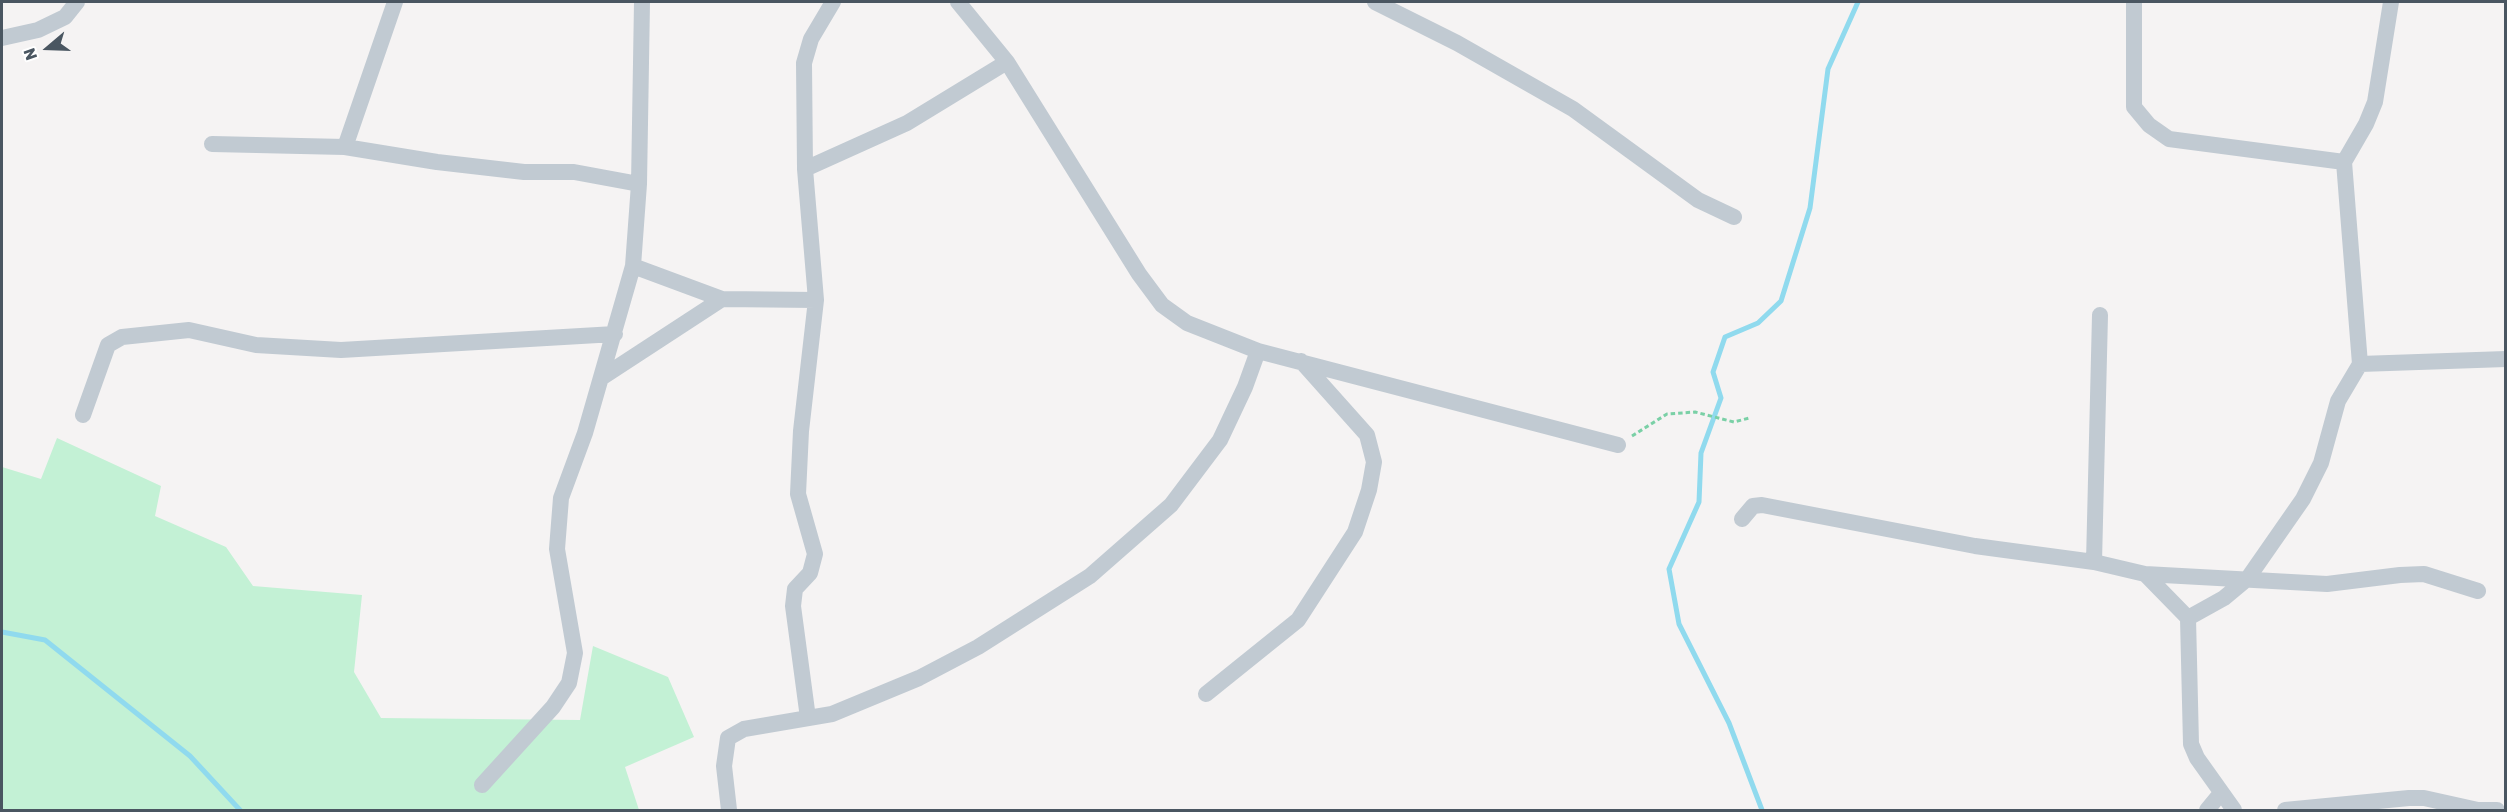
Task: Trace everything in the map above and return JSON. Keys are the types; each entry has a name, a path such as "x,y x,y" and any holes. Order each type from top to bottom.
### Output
{"street":[{"path":"2,38 38,30 65,17 77,2"},
{"path":"345,147 395,2"},
{"path":"482,785 553,707 569,683 575,653 557,549 561,498 585,433 633,266 639,184 642,2"},
{"path":"808,718 793,606 795,589 810,573 815,554 798,494 801,431 816,300 806,169 804,63 811,39 833,2"},
{"path":"958,2 1007,62 1139,274 1162,304 1187,323 1258,351 1300,360 1618,445"},
{"path":"1376,2 1457,42 1573,109 1698,200 1734,217"},
{"path":"2134,2 2134,107 2149,125 2169,139 2344,162"},
{"path":"2188,618 2224,598 2248,578 2303,499 2321,462 2338,401 2360,364 2344,162 2366,124 2375,102 2391,2"},
{"path":"806,169 907,123 1007,62"},
{"path":"212,144 345,147 437,162 524,172 574,172 639,184"},
{"path":"633,266 722,299 816,300"},
{"path":"602,378 722,299"},
{"path":"2094,562 2100,315"},
{"path":"83,415 108,345 122,337 189,330 256,345 341,350 615,334"},
{"path":"729,810 724,766 728,738 744,729 832,714 919,678 978,647 1090,576 1171,505 1220,440 1245,387 1258,351"},
{"path":"2360,364 2505,359"},
{"path":"1206,694 1298,620 1355,532 1369,490 1374,462 1367,435 1300,360"},
{"path":"1742,519 1753,507 1762,505 1975,546 2094,562 2145,574 2327,584 2424,574 2478,591"},
{"path":"2145,574 2188,618 2191,744 2234,810"},
{"path":"2207,810 2222,793"},
{"path":"2285,810 2409,798 2424,798 2478,810 2497,810"}],"path":[{"path":"1618,445 1667,414 1695,412 1734,422 1749,418"}],"green space":[{"path":"57,438 161,486 155,516 226,547 253,586 362,595 354,672 381,718 580,720 593,646 668,677 694,737 625,767 639,810 2,810 2,467 41,479"}],"waterway":[{"path":"1762,810 1729,723 1679,624 1669,569 1699,502 1701,453 1721,398 1713,372 1725,337 1758,323 1781,301 1810,208 1828,69 1858,2"},
{"path":"2,632 45,640 190,756 240,810"}]}
